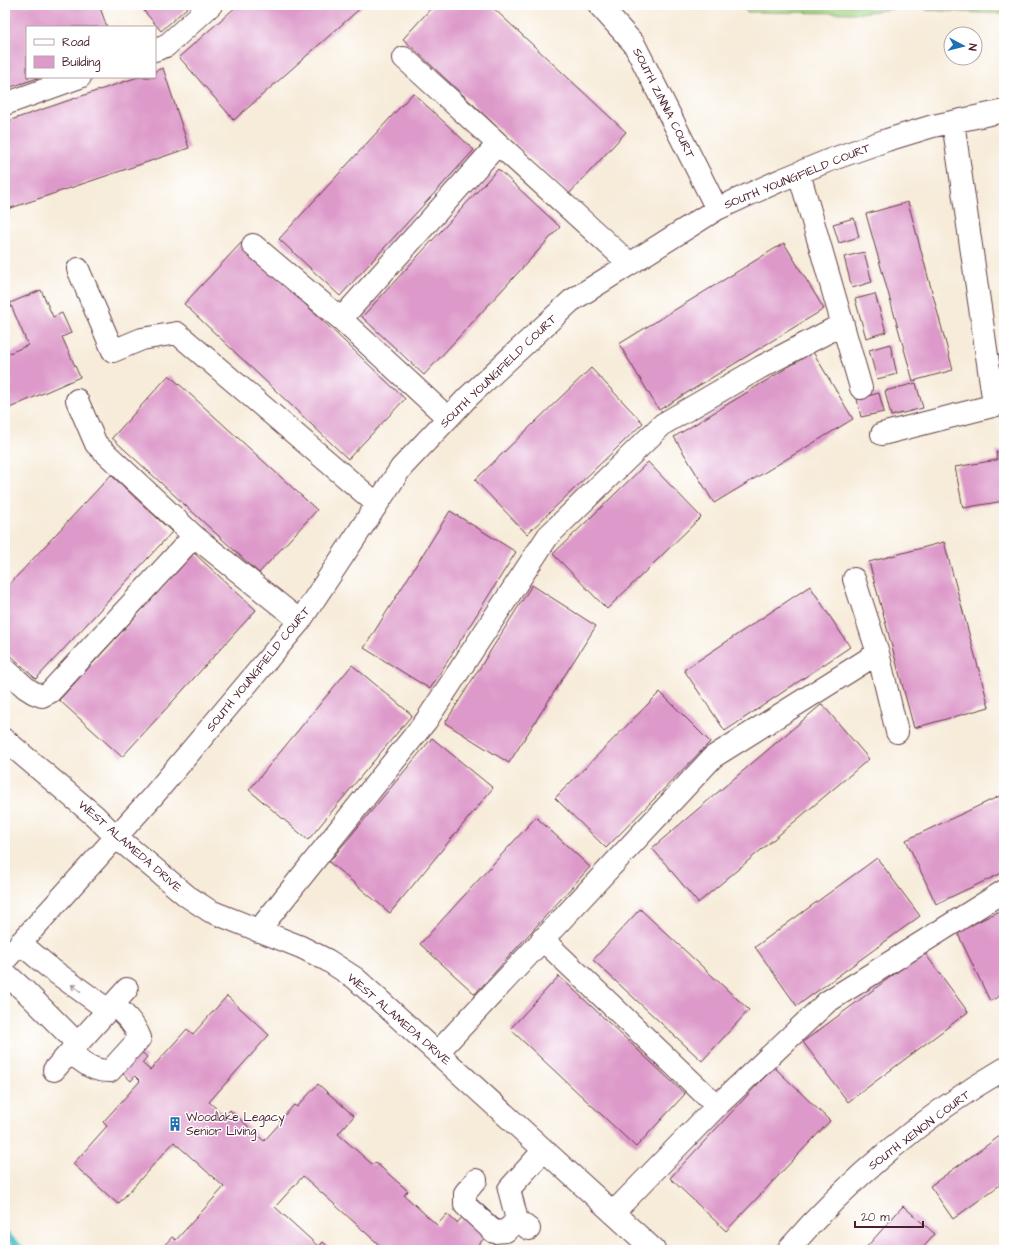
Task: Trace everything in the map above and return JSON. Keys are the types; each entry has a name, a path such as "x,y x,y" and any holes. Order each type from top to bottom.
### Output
{"street":[{"path":"156,50 166,46 211,5"},
{"name":"SOUTH ZINNIA COURT","path":"599,5 634,44 717,209"},
{"path":"404,58 630,264"},
{"path":"5,104 77,78"},
{"name":"SOUTH YOUNGFIELD COURT","path":"5,960 152,796 300,622 401,468 468,397 571,301 717,209 799,173 830,160 887,140 933,126 1004,111"},
{"path":"882,434 999,404 953,122"},
{"path":"341,320 498,144"},
{"path":"799,173 861,388"},
{"path":"253,246 341,320 448,418"},
{"path":"78,269 113,351 142,339 177,333 377,504"},
{"path":"258,931 426,722 548,536 663,424 761,368 843,324"},
{"path":"77,400 96,444 194,536 300,622"},
{"path":"5,669 34,693 42,696 50,692 194,536"},
{"path":"854,579 878,653 897,732"},
{"path":"438,1052 713,757 878,653"},
{"name":"WEST ALAMEDA DRIVE","path":"5,740 95,816 115,836 172,883 210,911 301,947 328,960 355,978 654,1250"},
{"path":"613,1213 717,1106 827,1002 1004,891"},
{"path":"542,939 717,1106"},
{"path":"5,973 28,993 74,1048 87,1066 100,1071 110,1071 140,1038 136,1028 116,1001 51,969 20,943"},
{"path":"54,1070 116,1001"},
{"name":"SOUTH XENON COURT","path":"788,1250 840,1195 873,1164 912,1132 1004,1069"},
{"path":"509,1189 544,1150"},
{"path":"471,1175 509,1189 523,1225 506,1231 494,1232 465,1205 465,1193 471,1175"}],"green space":[{"path":"747,5 909,5 909,7 860,13 746,12"},
{"path":"927,5 1004,5 1004,14 926,10"}],"building":[{"path":"5,5 99,5 107,26 26,26 26,78 38,78 5,89"},
{"path":"139,5 190,5 161,31"},
{"path":"238,5 364,5 234,120 179,57"},
{"path":"434,5 490,5 626,132 569,194 403,39"},
{"path":"163,68 189,148 5,210 5,122 135,78 156,78 156,71"},
{"path":"413,93 474,150 340,296 279,239"},
{"path":"498,169 560,227 424,375 362,317"},
{"path":"908,202 953,370 913,381 866,214"},
{"path":"854,218 859,237 839,243 833,224"},
{"path":"241,243 405,399 348,459 184,304"},
{"path":"784,243 824,309 659,410 619,344"},
{"path":"864,252 872,282 852,288 844,257"},
{"path":"41,290 53,317 62,313 71,333 62,337 80,377 5,410 5,355 28,345 10,303"},
{"path":"875,294 886,332 866,338 855,299"},
{"path":"890,344 897,374 877,379 869,350"},
{"path":"813,352 853,419 714,503 674,437"},
{"path":"591,368 643,423 527,534 475,480"},
{"path":"169,375 317,510 259,573 112,438"},
{"path":"916,383 923,408 891,416 885,391"},
{"path":"879,393 884,412 861,417 857,399"},
{"path":"1004,451 1004,501 963,508 955,467 997,460 996,452"},
{"path":"648,462 701,517 607,609 553,554"},
{"path":"111,475 172,532 36,679 5,650 5,589"},
{"path":"450,511 516,552 430,689 364,648"},
{"path":"944,542 989,707 914,728 869,562"},
{"path":"194,553 256,610 122,757 59,700"},
{"path":"532,585 596,626 509,763 445,723"},
{"path":"810,586 850,647 725,731 684,670"},
{"path":"352,665 412,715 308,840 249,790"},
{"path":"660,692 710,742 606,848 555,798"},
{"path":"822,704 869,759 698,903 652,848"},
{"path":"432,738 493,788 390,913 329,862"},
{"path":"1004,794 1004,872 936,904 906,840"},
{"path":"536,817 590,867 475,994 420,944"},
{"path":"877,858 920,916 797,1006 755,947"},
{"path":"640,909 749,1010 702,1061 593,960"},
{"path":"1004,909 1004,994 990,1001 957,932"},
{"path":"924,952 968,1012 848,1102 803,1042"},
{"path":"559,976 685,1094 636,1147 510,1029"},
{"name":"Woodlake Legacy Senior Living","path":"227,996 269,1035 209,1102 225,1116 230,1110 264,1141 281,1122 279,1121 294,1105 297,1107 318,1084 354,1116 338,1134 373,1165 375,1162 408,1191 404,1195 437,1225 447,1214 457,1223 477,1200 500,1221 479,1244 486,1250 385,1250 303,1176 275,1207 319,1247 323,1242 332,1250 160,1250 172,1237 176,1240 224,1187 174,1142 118,1204 73,1164 107,1126 103,1122 140,1081 135,1076 131,1081 108,1060 127,1039 147,1057 142,1063 150,1070 187,1029 193,1034"},
{"path":"774,1067 830,1121 726,1231 670,1178"},
{"path":"1004,1133 1004,1182 953,1219 930,1186"},
{"path":"903,1206 935,1234 921,1250 864,1250"}],"waterway":[{"path":"5,1234 22,1250"}],"place":[{"name":"Woodlake Legacy Senior Living","path":"175,1124"}]}
